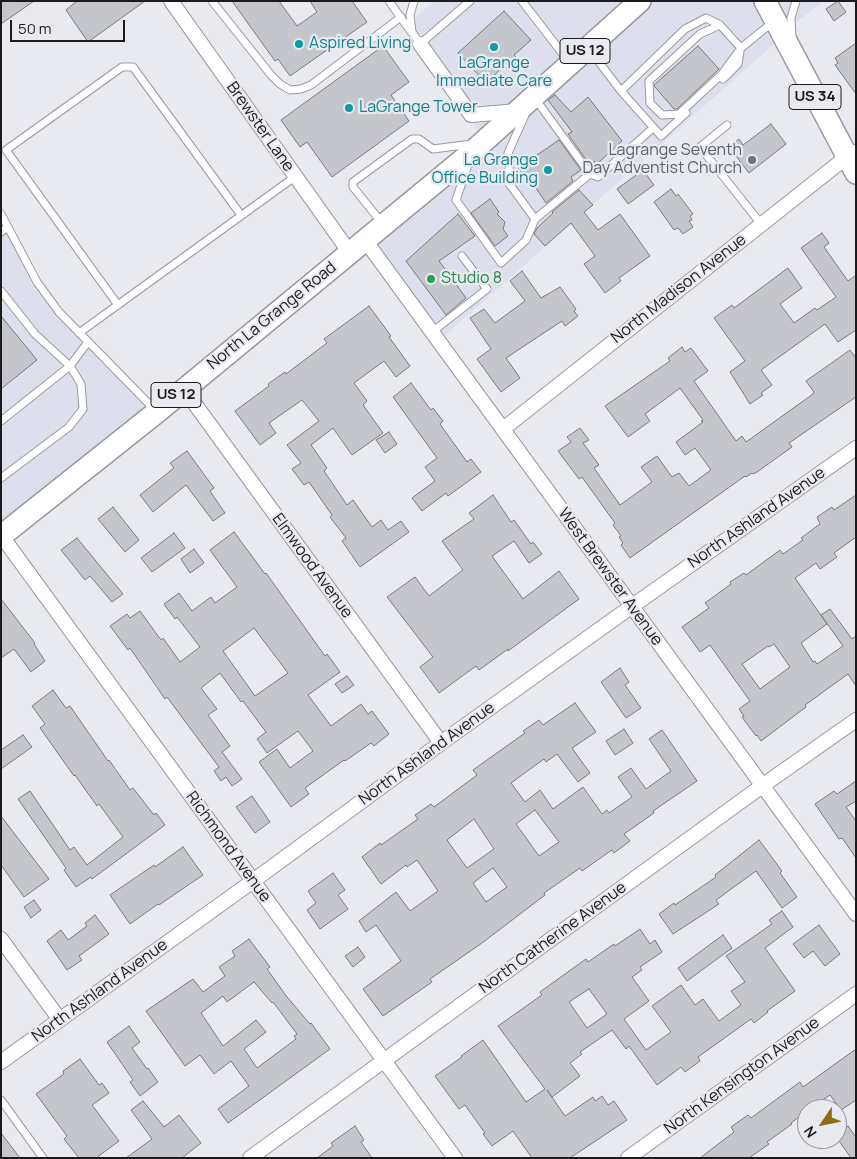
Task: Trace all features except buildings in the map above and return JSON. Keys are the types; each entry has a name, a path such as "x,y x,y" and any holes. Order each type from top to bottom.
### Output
{"main road":[{"name":"US 12","path":"478,148 640,1"},
{"name":"US 34","path":"765,1 795,60 853,160"},
{"name":"North La Grange Road","path":"1,536 157,412 383,224 478,148"}],"street":[{"name":"Brewster Lane","path":"171,1 296,176 358,246"},
{"path":"420,44 471,114 528,103"},
{"name":"North Madison Avenue","path":"503,429 761,224 853,160"},
{"name":"West Brewster Avenue","path":"358,246 432,332 856,914"},
{"name":"Elmwood Avenue","path":"184,388 440,743"},
{"name":"North Ashland Avenue","path":"1,1062 253,881 440,743 856,448"},
{"name":"Richmond Avenue","path":"1,536 455,1158"},
{"name":"North Catherine Avenue","path":"250,1158 762,786 856,720"},
{"path":"1,939 60,1020"},
{"name":"North Kensington Avenue","path":"628,1158 856,994"}],"lane":[{"path":"212,1 271,75 290,90 301,89 311,85 400,17"},
{"path":"389,1 420,44 470,1"},
{"path":"412,32 410,15 414,1"},
{"path":"522,1 571,64"},
{"path":"795,60 791,33 792,9 796,1"},
{"path":"620,91 685,29 706,18 720,25 741,48"},
{"path":"720,25 700,34 650,81 650,103 662,115 678,114 722,74 741,48 775,20"},
{"path":"588,48 620,91 661,136 738,64 741,48"},
{"path":"118,305 6,150 122,67 133,68 242,215"},
{"path":"534,219 508,182 510,158 508,153 528,103 590,174 598,177 654,128"},
{"path":"727,126 700,147 761,224"},
{"path":"383,224 352,187 353,182 412,139 419,139 433,149 478,148 456,200 500,263 526,240 534,219 590,174"},
{"path":"79,332 296,176"},
{"path":"1,214 37,282 59,312 157,412"},
{"path":"1,232 8,226"},
{"path":"432,332 487,289 462,256"},
{"path":"1,291 35,334 70,366 81,384 83,409 69,426 1,478"},
{"path":"1,421 70,366 88,342"},
{"path":"1,1100 43,1158"}],"shaded area":[{"path":"434,1 630,1 480,133 405,27"},
{"path":"644,1 762,1 781,38 441,339 371,241"},
{"path":"770,1 825,1 785,30"},
{"path":"1,218 35,283 154,411 1,533"}],"place":[{"name":"Aspired Living","path":"299,44"},
{"name":"LaGrange Immediate Care","path":"494,47"},
{"name":"LaGrange Tower","path":"349,108"},
{"name":"Lagrange Seventh Day Adventist Church","path":"752,160"},
{"name":"La Grange Office Building","path":"548,170"},
{"name":"Studio 8","path":"431,279"}]}
